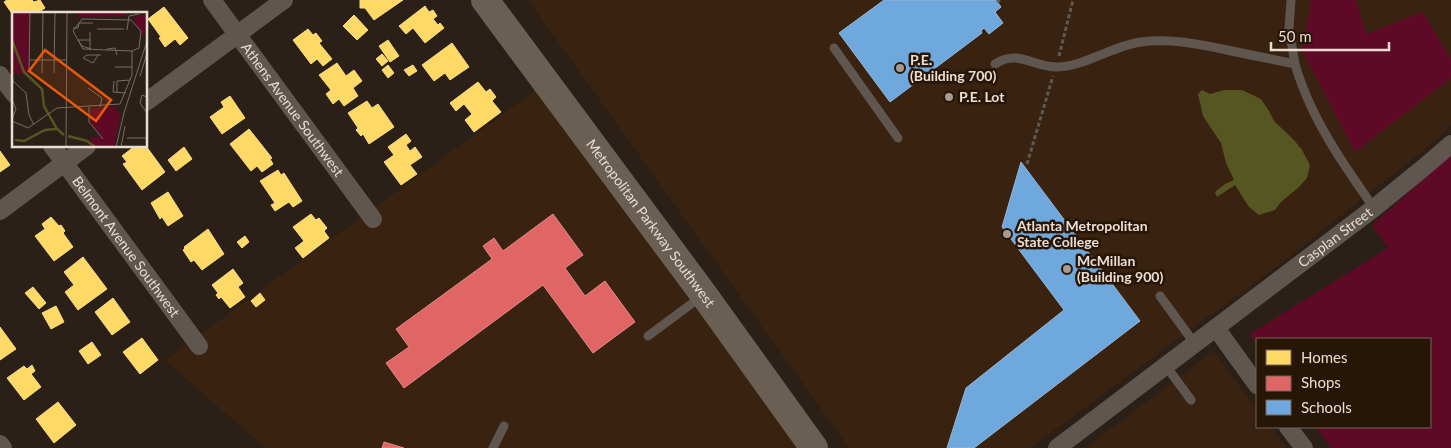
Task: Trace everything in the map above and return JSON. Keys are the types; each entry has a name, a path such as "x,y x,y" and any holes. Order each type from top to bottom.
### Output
{"main road":[{"name":"Metropolitan Parkway Southwest","path":"485,0 704,295 810,446"}],"street":[{"name":"Athens Avenue Southwest","path":"212,0 373,219"},
{"path":"148,101 284,0"},
{"path":"0,75 12,91"},
{"name":"Casplan Street","path":"1057,448 1374,208 1451,144"},
{"name":"Belmont Avenue Southwest","path":"53,148 199,346"},
{"path":"0,211 84,148"},
{"path":"1216,328 1256,384"},
{"path":"1289,428 1304,448"},
{"path":"0,444 3,448"}],"lane":[{"path":"1291,0 1289,29 1295,64 1312,109 1354,179 1374,208"},
{"path":"995,64 1002,59 1019,58 1056,67 1081,62 1139,42 1160,40 1194,43 1295,64"},
{"path":"834,48 898,138"},
{"path":"648,336 704,295"},
{"path":"1160,296 1195,344"},
{"path":"1166,366 1191,400"},
{"path":"492,448 504,426"}],"path":[{"path":"1027,164 1066,35 1073,0"}],"shaded area":[{"name":"Atlanta Metropolitan State College","path":"528,0 1451,0 1451,125 1435,141 1287,259 1030,448 849,448"},
{"path":"1310,0 1356,0 1366,34 1423,12 1451,60 1451,78 1355,152 1302,50 1311,4"},
{"path":"550,80 813,448 265,448 165,360"},
{"path":"1202,90 1210,94 1224,90 1242,90 1261,99 1274,121 1302,150 1310,165 1307,178 1275,210 1259,215 1249,207 1235,185 1217,197 1215,192 1234,180 1226,163 1221,143 1203,116 1198,94"},
{"path":"1451,155 1451,448 1331,448 1317,428 1431,428 1431,338 1256,338 1256,343 1250,334 1388,248 1372,225"},
{"path":"1214,351 1256,408 1256,428 1272,428 1287,448 1085,448"}],"building: Homes":[{"path":"7,0 32,0 34,2 40,0 45,8 39,12 12,12 12,14 4,2"},
{"path":"360,0 403,0 374,20 365,8 360,8"},
{"path":"425,6 429,12 433,10 437,16 433,19 444,28 425,43 413,28 406,34 399,26"},
{"path":"164,7 188,38 180,45 175,39 165,47 159,38 161,37 148,19"},
{"path":"354,15 368,30 357,40 343,26"},
{"path":"308,29 313,35 316,33 322,41 319,43 332,59 323,66 317,59 311,64 293,40"},
{"path":"388,40 399,56 390,62 379,46"},
{"path":"452,43 469,67 450,80 445,73 434,81 422,65"},
{"path":"382,54 388,61 382,66 376,59"},
{"path":"337,63 346,76 354,70 362,81 353,88 358,96 344,106 339,99 333,104 326,94 331,90 319,75"},
{"path":"388,65 394,73 388,78 382,70"},
{"path":"413,65 417,71 409,76 404,70"},
{"path":"478,82 486,92 490,89 496,97 492,101 501,112 474,132 465,120 472,114 464,104 456,111 450,103"},
{"path":"230,96 245,118 222,134 210,117 224,107 221,102"},
{"path":"367,101 372,108 378,104 394,127 369,144 363,134 361,136 356,130 358,128 348,113"},
{"path":"249,129 272,158 270,159 273,164 262,172 257,166 251,171 230,144"},
{"path":"406,134 411,141 406,145 410,151 415,147 422,157 410,165 417,174 401,185 384,162 394,155 388,147"},
{"path":"184,147 192,159 176,171 168,160"},
{"path":"132,148 147,148 165,172 142,190 123,164 127,162 122,156"},
{"path":"0,151 10,165 0,172"},
{"path":"278,170 281,175 284,173 302,201 293,207 289,202 275,211 271,205 275,203 260,181"},
{"path":"168,192 183,216 168,226 162,217 160,219 151,203"},
{"path":"311,214 316,220 319,218 327,228 324,231 329,238 303,258 295,248 304,241 293,227"},
{"path":"51,217 59,226 61,225 65,231 63,233 73,247 54,261 35,236 45,229 42,224"},
{"path":"208,229 224,254 202,270 194,260 191,262 183,250 184,247"},
{"path":"245,236 249,242 242,248 237,242"},
{"path":"83,257 107,289 78,310 65,292 74,285 64,272"},
{"path":"233,269 243,283 238,287 245,297 230,308 221,297 219,299 216,295 218,293 212,285"},
{"path":"33,287 46,303 39,309 25,293"},
{"path":"260,293 265,300 256,307 251,301"},
{"path":"113,298 130,322 112,335 95,312"},
{"path":"56,306 64,322 51,329 42,313"},
{"path":"0,327 16,349 0,360"},
{"path":"142,338 158,360 140,374 123,352"},
{"path":"92,342 101,355 88,364 79,351"},
{"path":"32,365 35,371 31,374 41,387 24,400 7,378 24,366 27,369"},
{"path":"58,402 76,425 54,443 36,419"}],"building: Shops":[{"path":"553,214 583,255 565,268 585,296 605,281 635,322 593,353 543,285 404,388 386,363 409,347 396,329 492,259 483,246 494,238 503,251"},
{"path":"384,442 404,448 382,448"}],"building: Schools":[{"name":"P.E. (Building 700)","path":"884,0 996,0 1001,7 995,12 1003,23 989,34 984,28 981,31 982,33 890,102 839,33"},
{"name":"McMillan (Building 900)","path":"1021,162 1140,321 974,448 947,448 966,388 1064,310 1002,227"}],"place":[{"name":"P.E. (Building 700)","path":"900,68"},
{"name":"P.E. Lot","path":"949,97"},
{"name":"Atlanta Metropolitan State College","path":"1007,234"},
{"name":"McMillan (Building 900)","path":"1067,269"}]}
